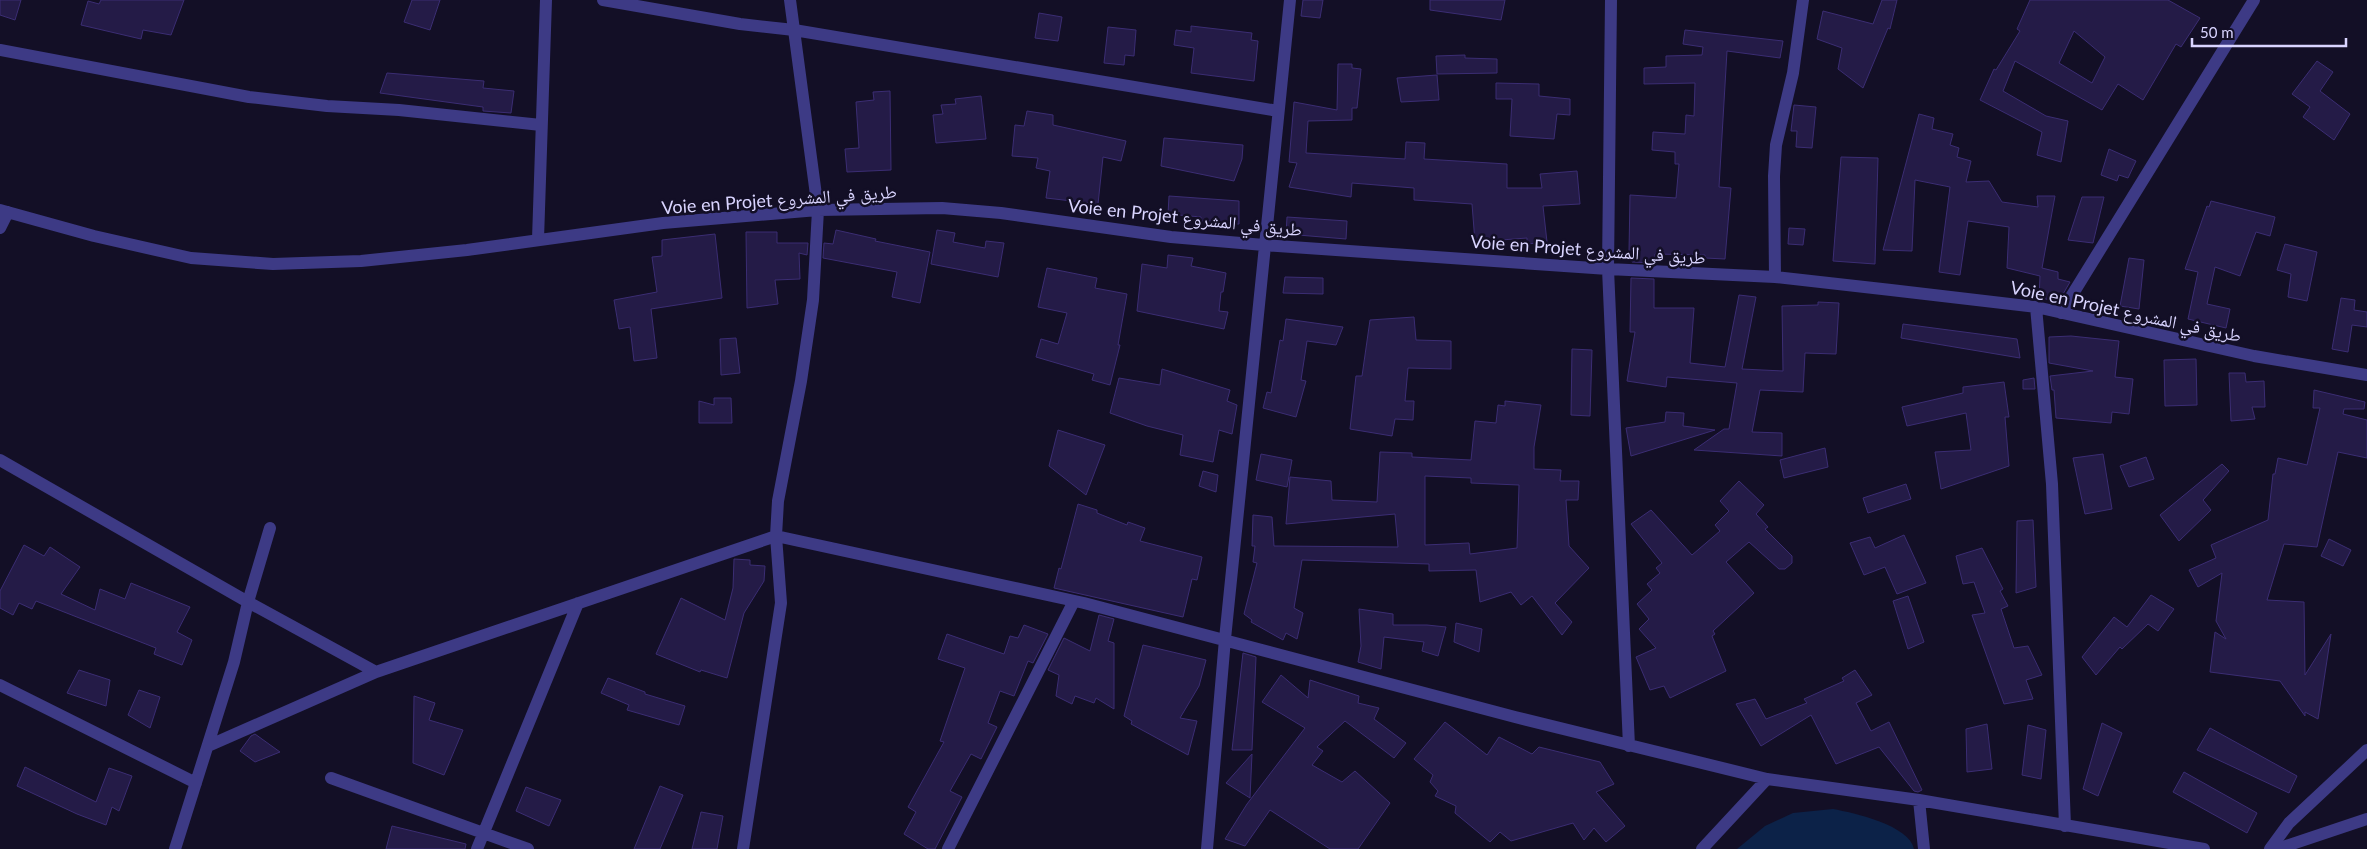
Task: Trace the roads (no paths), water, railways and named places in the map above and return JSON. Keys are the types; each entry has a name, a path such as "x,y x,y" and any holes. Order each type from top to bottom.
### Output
{"street":[{"path":"538,240 546,0"},
{"path":"603,0 1278,111"},
{"path":"743,849 781,603 776,536 778,501 801,381 813,300 818,210 790,0"},
{"path":"1207,849 1225,639 1290,0"},
{"path":"1611,0 1608,269 1629,746"},
{"path":"1775,277 1776,145 1792,74 1803,0"},
{"path":"2062,313 2254,0"},
{"path":"0,50 249,98 327,106 399,110 541,125"},
{"name":"Voie en Projet طريق في المشروع","path":"4,211 94,236 191,258 273,264 361,261 468,250 663,223 818,210 942,208 1001,213 1171,237 1608,269 1775,277 2036,307 2254,356 2367,375"},
{"path":"0,228 4,211"},
{"path":"2036,307 2052,484 2065,826"},
{"path":"0,460 248,602 376,672"},
{"path":"175,849 234,662 248,602 270,528"},
{"path":"208,746 376,672 776,536 1074,601 1629,746 1767,780 1919,800 2204,849"},
{"path":"948,849 1074,601"},
{"path":"477,849 578,604"},
{"path":"0,685 196,783"},
{"path":"2270,849 2289,824 2367,750"},
{"path":"331,778 528,849"},
{"path":"1702,849 1767,780"},
{"path":"1919,800 1924,849"},
{"path":"2277,849 2367,819"}],"water":[{"path":"1833,809 1880,821 1902,833 1910,841 1914,849 1737,849 1765,826 1793,813"}]}
